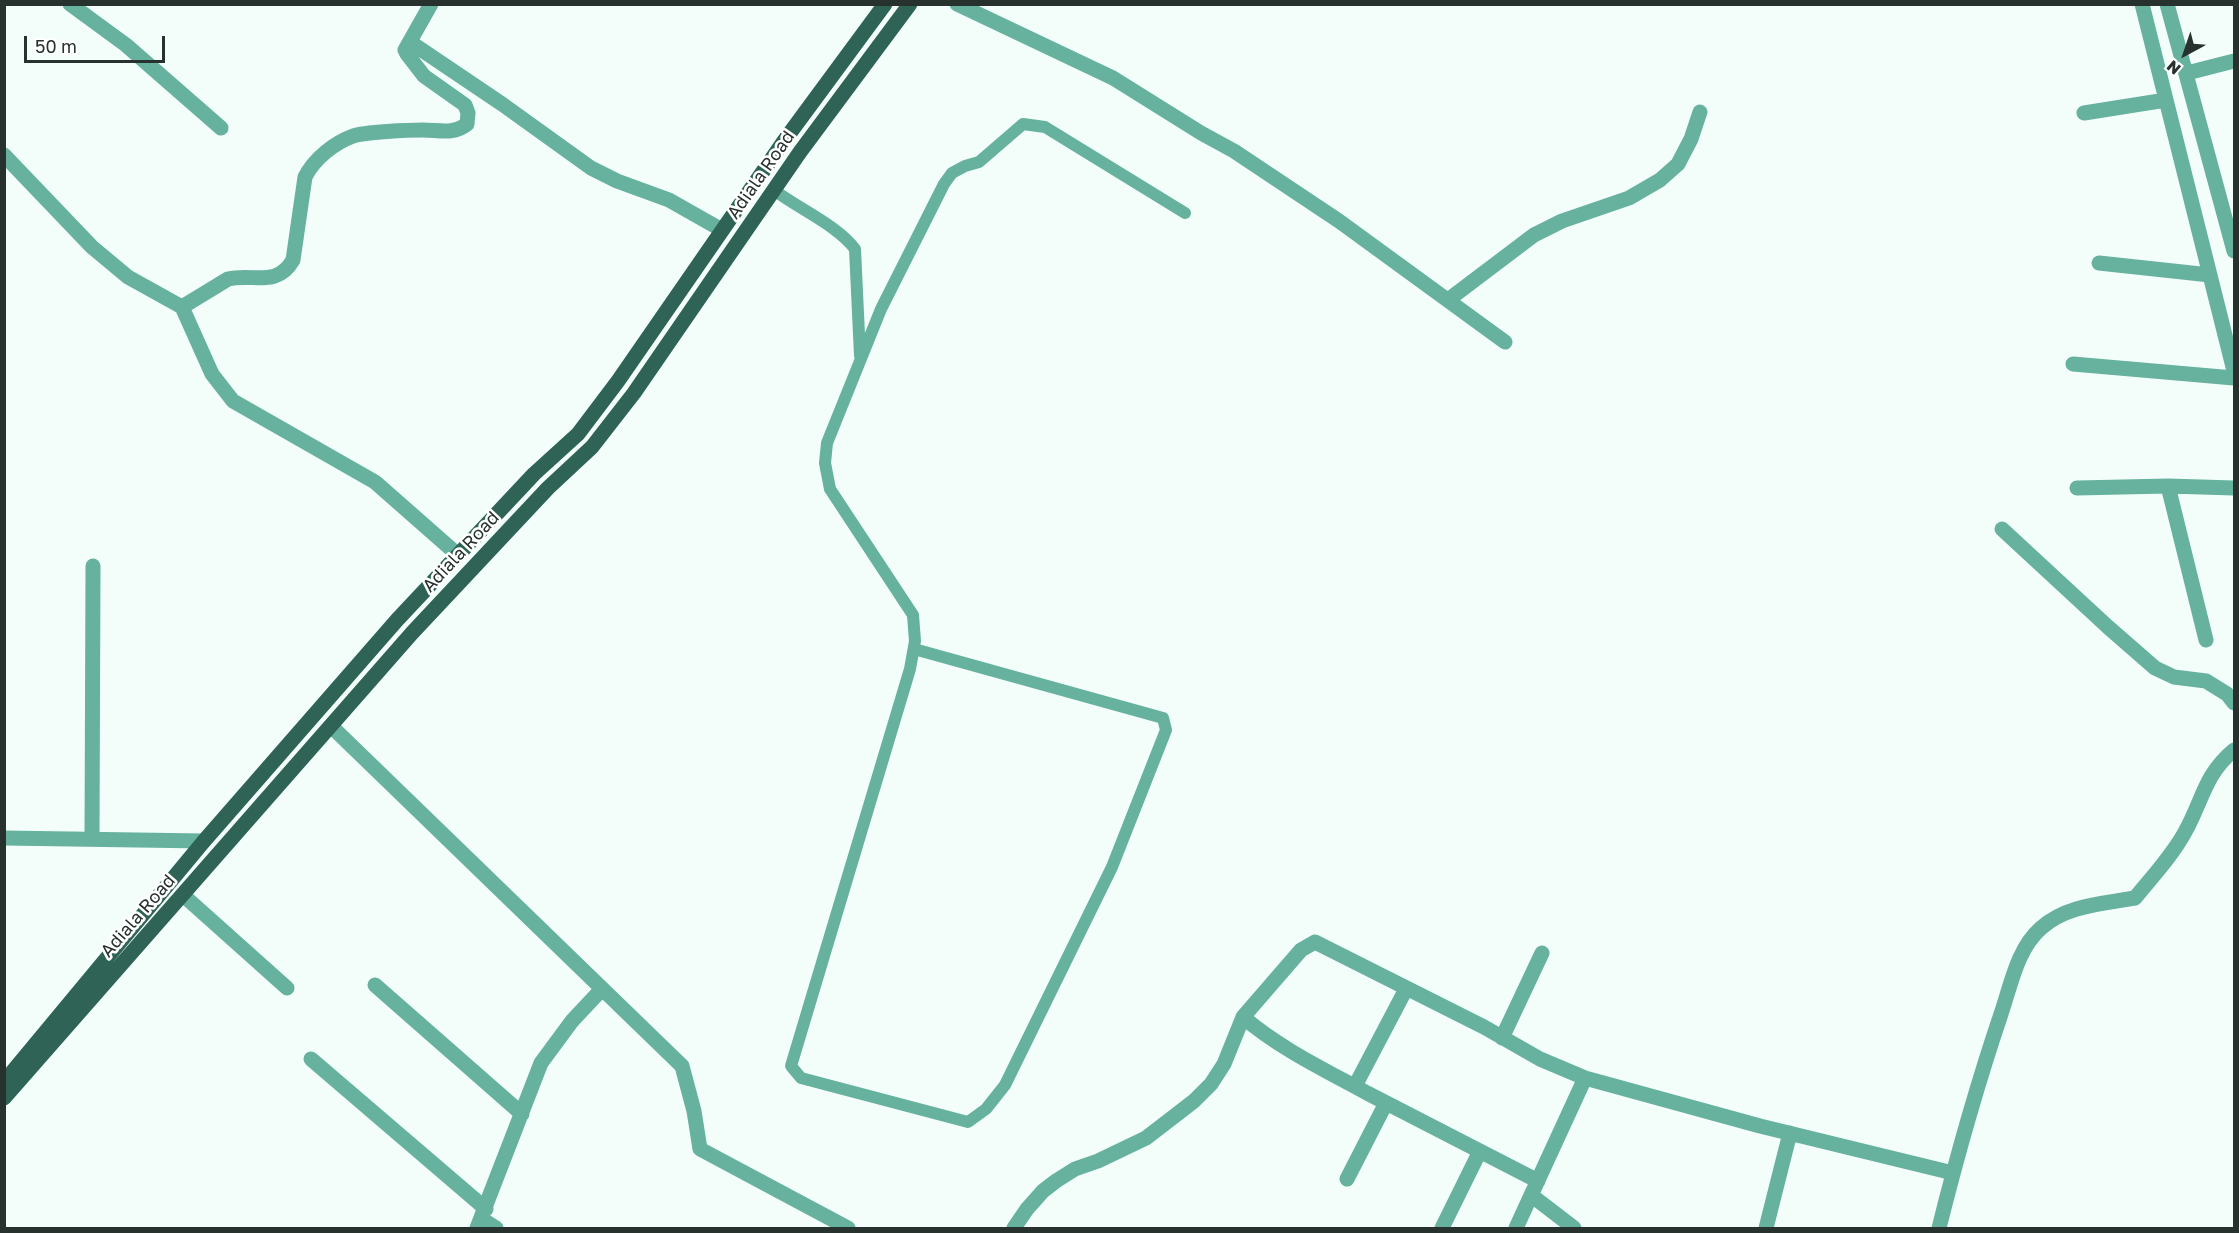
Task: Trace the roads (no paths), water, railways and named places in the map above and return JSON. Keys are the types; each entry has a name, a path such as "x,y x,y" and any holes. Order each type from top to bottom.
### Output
{"main road":[{"name":"Adiala Road","path":"4,1082 204,841 398,620 534,474 578,434 618,381 784,141 885,4"},
{"name":"Adiala Road","path":"4,1098 412,633 548,488 592,447 647,374 774,190 910,4"}],"street":[{"path":"70,4 126,45 221,128"},
{"path":"182,307 228,279 236,277 270,278 284,272 289,267 293,260 305,177 310,167 321,156 342,141 355,135 423,130 449,132 467,124 468,113 465,105 424,76 405,50 430,4"},
{"path":"957,4 1113,78 1234,151 1338,221 1505,342"},
{"path":"2142,4 2235,371"},
{"path":"2167,4 2235,251"},
{"path":"410,42 591,168 617,181 669,200 722,230"},
{"path":"2187,73 2235,61"},
{"path":"2084,113 2166,100"},
{"path":"1448,300 1534,235 1562,221 1629,198 1660,180 1678,164 1691,139 1700,112"},
{"path":"4,154 92,247 128,277 182,307 212,374 233,401 375,482 458,555"},
{"path":"2099,263 2210,275"},
{"path":"2073,364 2235,378"},
{"path":"2168,486 2206,640"},
{"path":"2078,488 2168,486 2235,488"},
{"path":"2002,529 2155,668 2174,677 2206,681 2227,694 2235,703"},
{"path":"92,839 93,566"},
{"path":"331,726 682,1066 694,1111 700,1149 848,1228"},
{"path":"1939,1228 1986,1059 2023,952 2039,929 2080,906 2135,898 2175,849 2215,769 2235,750"},
{"path":"4,838 204,841"},
{"path":"183,896 287,988"},
{"path":"1014,1228 1043,1191 1056,1181 1075,1169 1098,1161 1146,1138 1194,1101 1211,1084 1224,1064 1243,1017 1301,950 1315,942 1540,1059 1585,1078 1790,1133 1953,1173"},
{"path":"1502,1038 1542,953"},
{"path":"375,985 522,1114"},
{"path":"482,1219 541,1064 572,1020 602,988"},
{"path":"1355,1086 1406,989"},
{"path":"1243,1017 1284,1047 1480,1151 1534,1188 1574,1228"},
{"path":"311,1059 482,1219 496,1228"},
{"path":"1516,1228 1585,1078"},
{"path":"1347,1179 1386,1103"},
{"path":"1766,1228 1790,1133"},
{"path":"1442,1228 1480,1151"}],"lane":[{"path":"914,648 1163,718 1166,730 1112,867 1005,1085 986,1109 968,1122 801,1078 791,1066 910,669 914,648 914,615 830,489 825,463 827,443 881,309 944,184 952,172 979,162 1023,124 1045,127 1185,213"},
{"path":"774,190 796,207 845,236 855,249 860,360"}]}
